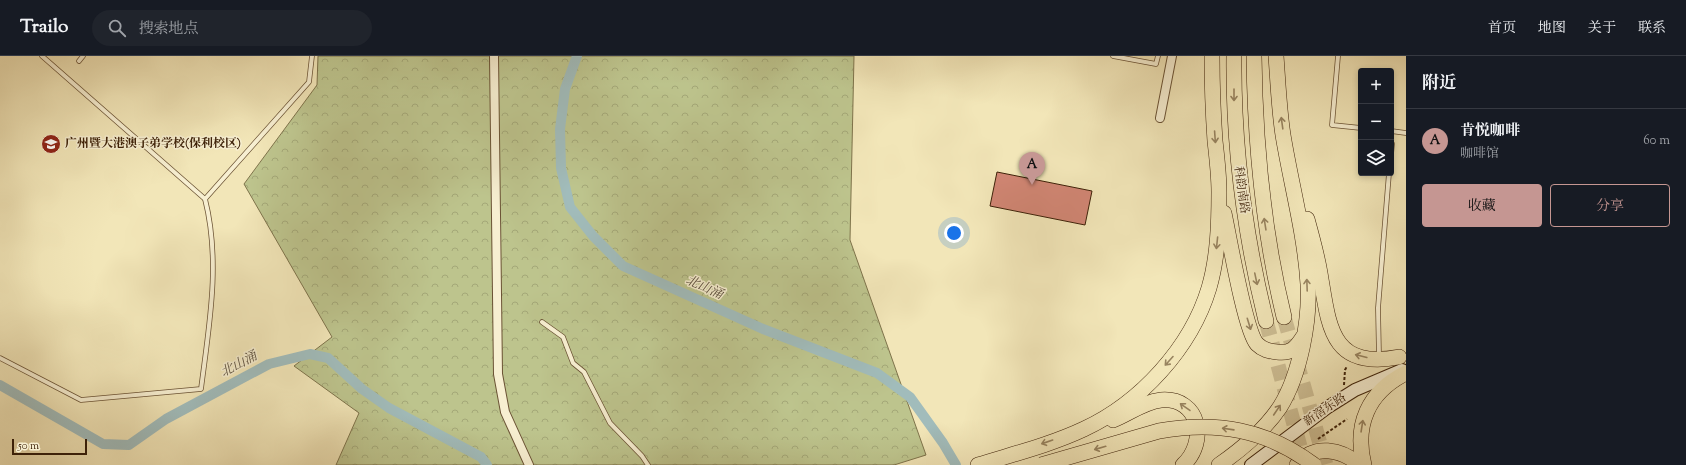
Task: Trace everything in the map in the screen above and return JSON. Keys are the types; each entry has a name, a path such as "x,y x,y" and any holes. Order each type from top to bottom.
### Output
{"highway":[{"path":"1084,429 1104,418 1138,393 1176,353 1190,332 1201,310 1209,287 1217,241 1219,190 1212,56"},
{"name":"科韵南路","path":"1234,56 1235,136 1240,192 1254,274 1266,321"},
{"name":"科韵南路","path":"1254,56 1259,171 1271,258 1284,317"},
{"path":"1219,465 1248,443 1261,430 1280,406 1294,375 1304,336 1308,285 1280,108 1276,56"},
{"path":"1289,161 1308,220 1332,334 1337,342 1350,353 1379,359 1404,360"},
{"path":"1219,190 1247,316 1256,344 1264,350 1284,353 1293,350 1304,336"},
{"path":"1364,465 1361,427 1365,415 1381,390 1406,373"},
{"path":"979,464 1120,418 1154,401 1163,400 1179,403 1191,412 1197,423 1198,433 1193,455 1183,465"},
{"path":"1041,465 1158,431 1176,428 1209,427 1244,431 1273,440 1286,446 1314,465"},
{"path":"1297,465 1301,460 1310,454 1330,450 1344,454 1360,465"}],"street":[{"path":"494,56 498,374 505,412 529,465"},
{"path":"1160,118 1172,56"},
{"name":"新滘东路","path":"1251,465 1328,407 1404,360"}],"lane":[{"path":"0,358 81,400 201,389 214,280 211,220 205,199 42,56"},
{"path":"79,61 83,56"},
{"path":"205,199 309,82 312,56"},
{"path":"1113,56 1156,64 1158,56"},
{"path":"1338,56 1332,125 1358,128"},
{"path":"1394,131 1406,133"},
{"path":"1379,359 1378,308 1390,176"},
{"path":"542,322 563,337 573,363 584,372 610,423 642,456 648,465"}],"path":[{"path":"1344,386 1344,370 1347,366"},
{"path":"1312,443 1347,419"}],"green space":[{"path":"318,56 854,56 850,240 926,455 894,465 336,465 359,413 294,366 332,337 244,184 317,85"}],"building":[{"path":"997,172 1092,191 1085,225 990,206"}],"waterway":[{"name":"北山涌","path":"577,56 565,89 560,129 561,168 570,207 593,236 623,266 763,329 877,373 910,397 943,443 956,465"},
{"name":"北山涌","path":"0,385 103,444 129,445 166,419 269,364 310,354 328,358 362,389 389,408 481,457 487,465"}],"tunnel":[{"path":"1284,317 1326,465"},
{"path":"1266,321 1305,465"}],"place":[{"name":"广州暨大港澳子弟学校(保利校区)","path":"51,144"},
{"name":"肯悦咖啡","path":"1032,185"}]}
